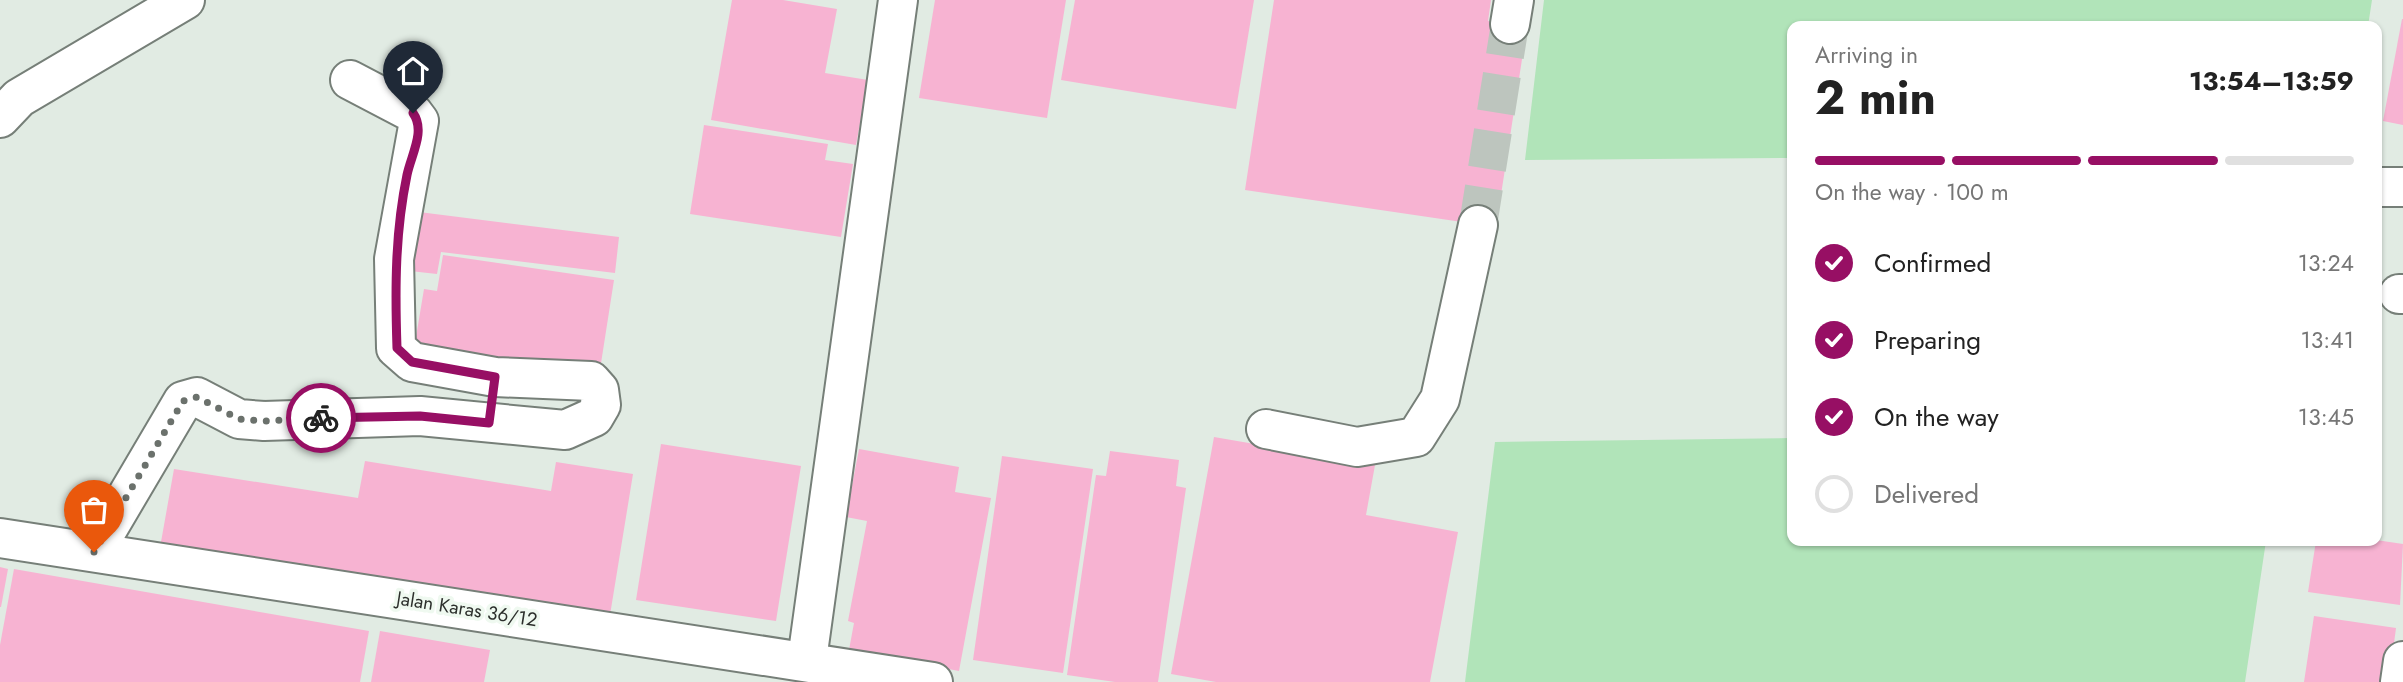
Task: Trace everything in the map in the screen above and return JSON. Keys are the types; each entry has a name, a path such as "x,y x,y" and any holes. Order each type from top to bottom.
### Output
{"street":[{"path":"807,660 898,0"},
{"path":"0,118 19,99 175,3"},
{"path":"94,552 183,401 197,397 239,419 264,421 420,416 565,430 594,417 601,405 600,390 591,381 495,377 412,362 397,348 394,258 419,121 413,113 350,80"},
{"path":"2382,187 2403,187"},
{"path":"1266,429 1357,447 1416,438 1440,399 1478,225"},
{"path":"489,423 495,377"},
{"name":"Jalan Karas 36/12","path":"0,538 807,660 933,682"},
{"path":"2400,682 2403,661"}],"green space":[{"path":"1544,0 2372,0 2369,21 1787,21 1787,158 1525,160"},
{"path":"1787,438 1787,546 2265,546 2245,682 1465,682 1495,442"}],"building":[{"path":"732,0 783,0 837,9 825,73 868,80 856,145 711,120"},
{"path":"935,0 1066,0 1047,118 919,98"},
{"path":"1075,0 1254,0 1236,109 1061,80"},
{"path":"1274,0 1491,0 1488,21 1527,27 1496,227 1245,190"},
{"path":"2403,19 2403,125 2383,121"},
{"path":"704,125 828,144 825,160 853,164 841,237 690,214"},
{"path":"419,212 619,237 615,273 441,252 437,274 410,271"},
{"path":"443,255 614,280 599,376 414,349 424,289 437,291"},
{"path":"1214,437 1375,465 1366,515 1458,532 1430,682 1216,682 1171,674"},
{"path":"661,444 801,466 776,621 636,600"},
{"path":"859,449 959,467 955,492 991,498 959,671 849,650 854,623 848,621 867,521 846,517"},
{"path":"1110,451 1179,460 1176,486 1186,488 1158,682 1115,682 1067,675 1096,475 1106,476"},
{"path":"1002,456 1093,469 1063,673 973,660"},
{"path":"365,461 551,491 556,462 633,474 610,615 161,542 174,469 358,498"},
{"path":"2382,541 2403,544 2400,605 2308,592 2315,546 2382,546"},
{"path":"0,567 8,569 1,607 0,607"},
{"path":"14,569 369,631 360,682 0,682 0,645"},
{"path":"2314,616 2396,628 2389,682 2304,682"},
{"path":"380,631 490,650 484,682 371,682"}],"tunnel":[{"path":"1478,225 1510,24"}],"way so far":[{"path":"94,552 183,401 197,397 239,419 264,421 321,418"}],"route":[{"path":"321,418 420,416 489,423 495,377 412,362 397,348 394,258 407,174 419,133 419,121 413,113"}]}
